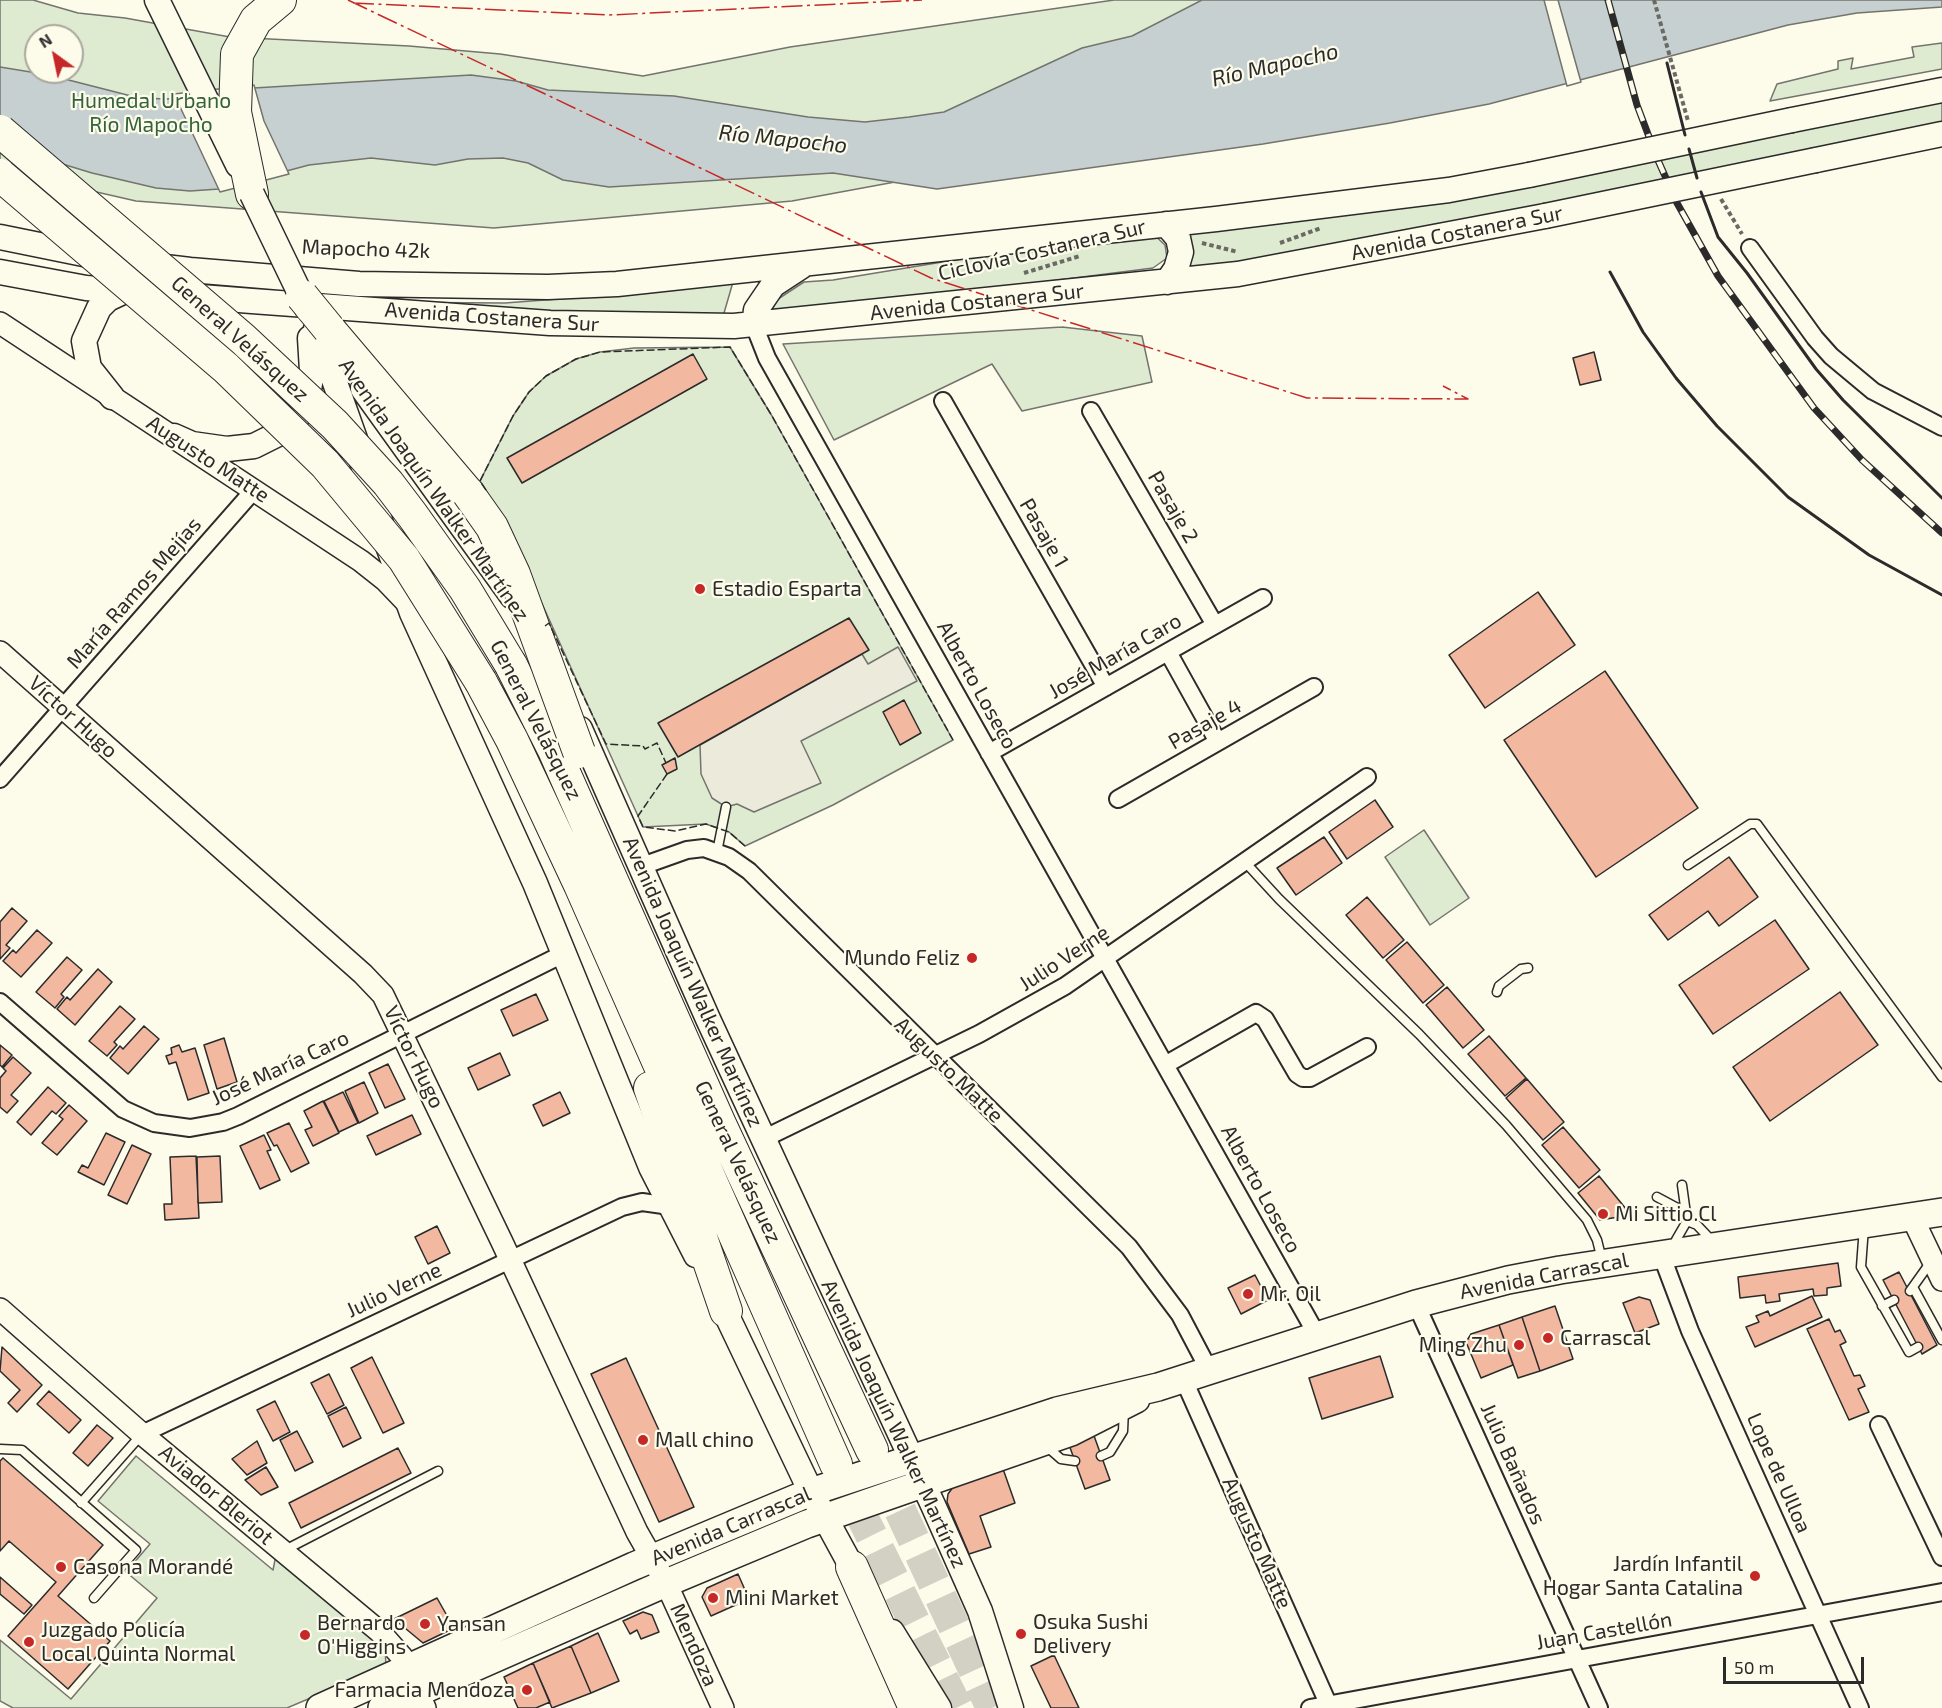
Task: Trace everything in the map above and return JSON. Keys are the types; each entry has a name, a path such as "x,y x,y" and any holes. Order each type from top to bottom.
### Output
{"highway":[{"path":"252,194 235,112 237,54 256,20 280,0"},
{"name":"General Velásquez","path":"0,131 243,339 335,425 388,483 465,589 511,665 554,750 638,941 872,1450"},
{"name":"General Velásquez","path":"0,175 226,368 326,464 404,559 481,682 535,786 836,1464"},
{"path":"302,296 319,329 468,493 492,527 514,574 579,752 638,941"},
{"path":"580,885 726,1311"},
{"path":"852,1567 915,1708"}],"main road":[{"path":"158,0 302,296"},
{"name":"Avenida Costanera Sur","path":"0,237 59,250 157,266 359,284 490,287 617,284 806,263 1172,231 1449,190 1942,90"},
{"name":"Avenida Costanera Sur","path":"0,272 59,284 125,291 550,323 754,325 1167,282 1284,266 1545,216 1942,134"},
{"path":"1167,282 1180,258 1172,231"},
{"path":"754,325 756,310 773,285 806,263"},
{"path":"112,397 89,368 84,342 99,308 108,299 125,291"},
{"path":"174,436 192,444 227,449 254,446 280,433 300,414 307,402 319,329"},
{"name":"Avenida Joaquín Walker Martínez","path":"319,329 408,604 512,829 670,1206 726,1311 811,1492 852,1567 939,1708"},
{"name":"Avenida Joaquín Walker Martínez","path":"319,329 476,544 521,610 565,694 763,1139 980,1611 1011,1708"},
{"name":"Avenida Carrascal","path":"382,1708 651,1558 811,1492 1057,1411 1158,1386 1416,1304 1508,1280 1603,1263 1942,1212"},
{"name":"Avenida Carrascal","path":"320,1708 417,1689 825,1517 1043,1443 1101,1419 1158,1386"},
{"path":"980,1611 1023,1708"}],"street":[{"path":"1750,248 1815,338 1831,356 1873,391 1942,427"},
{"name":"Augusto Matte","path":"0,322 362,561 385,580 408,604"},
{"name":"Alberto Loseco","path":"754,325 767,358 1317,1335"},
{"name":"Pasaje 1","path":"943,401 1106,687"},
{"name":"Pasaje 2","path":"1091,411 1215,625"},
{"name":"María Ramos Mejías","path":"0,779 254,490"},
{"name":"José María Caro","path":"989,753 1263,598"},
{"name":"Víctor Hugo","path":"0,652 371,982 389,1004 651,1558 666,1583"},
{"path":"1168,652 1218,742"},
{"name":"Pasaje 4","path":"1118,799 1314,687"},
{"name":"Julio Verne","path":"763,1139 1023,1011 1105,959 1367,777"},
{"name":"Augusto Matte","path":"642,866 687,850 704,848 717,852 748,872 1129,1247 1180,1315 1209,1370"},
{"name":"José María Caro","path":"0,1002 123,1109 138,1117 172,1127 190,1128 223,1122 563,954"},
{"path":"1165,1065 1256,1013 1265,1019 1297,1074 1303,1078 1310,1078 1367,1047"},
{"name":"Julio Verne","path":"142,1434 631,1204 651,1202 670,1206"},
{"path":"1912,1217 1942,1280"},
{"name":"Lope de Ulloa","path":"1668,1253 1690,1331 1860,1708"},
{"name":"Julio Bañados","path":"1416,1304 1599,1708"},
{"name":"Aviador Bleriot","path":"0,1309 142,1434 380,1632 400,1654 417,1689"},
{"name":"Augusto Matte","path":"1183,1378 1330,1706"},
{"path":"1879,1425 1942,1557"},
{"name":"Mendoza","path":"666,1583 723,1708"},
{"name":"Juan Castellón","path":"1310,1708 1942,1592"}],"lane":[{"path":"717,852 726,807"},
{"path":"1688,865 1750,824 1757,824 1942,1077"},
{"path":"1245,862 1279,899 1419,1034 1506,1125 1587,1220 1597,1240 1603,1263"},
{"path":"1497,992 1499,986 1521,969 1528,968"},
{"path":"1668,1253 1686,1217 1682,1185"},
{"path":"1657,1197 1708,1234 1716,1246"},
{"path":"1864,1224 1861,1268 1909,1352 1918,1347"},
{"path":"1932,1260 1911,1290 1940,1342"},
{"path":"1882,1306 1894,1300"},
{"path":"1101,1456 1110,1452 1124,1431 1124,1407"},
{"path":"81,1503 142,1434"},
{"path":"1043,1443 1061,1459 1075,1461"},
{"path":"0,1449 22,1450 136,1550 94,1598"},
{"path":"283,1551 438,1471"}],"path":[{"path":"1654,0 1673,64"},
{"path":"1270,247 1331,226"},
{"name":"Ciclovía Costanera Sur","path":"1172,231 1237,252 1245,251"},
{"name":"Ciclovía Costanera Sur","path":"1021,274 1085,255"}],"green space":[{"name":"Humedal Urbano Río Mapocho","path":"0,0 33,0 78,13 125,18 230,37 409,46 500,54 643,76 790,47 1114,0 1942,0 1854,5 792,201 494,228 136,201 0,170"},
{"path":"1942,43 1942,69 1770,101 1777,84 1838,69 1838,61 1853,58 1851,69 1914,57 1912,47"},
{"path":"1942,97 1942,125 1567,205 1190,272 1183,232 1258,226 1423,205"},
{"path":"1151,232 1165,245 1167,258 1153,268 861,305 770,313 778,299 804,282 833,280 1046,245"},
{"path":"733,282 722,320 357,302 505,303 650,292"},
{"path":"1062,327 1142,336 1152,382 1022,411 992,364 834,440 783,344"},
{"name":"Estadio Esparta","path":"730,347 772,416 953,740 833,805 745,846 729,832 706,824 643,827 506,524 480,481 513,416 529,392 546,376 576,359 600,352 634,348"},
{"path":"1424,830 1469,898 1430,925 1385,857"},
{"path":"136,1456 273,1570 276,1555 385,1648 386,1666 287,1708 13,1708 0,1701 0,1640 71,1699 157,1598 126,1572 150,1544 98,1501"}],"shaded area":[{"path":"898,647 917,681 801,741 821,783 754,812 737,804 726,807 712,798 701,774 700,745 862,654 868,664"}],"water":[{"name":"Humedal Urbano Río Mapocho","path":"1202,0 1942,0 1942,7 1857,13 1788,25 1489,104 1390,123 1263,144 937,189 833,173 609,187 563,180 528,163 503,158 468,159 435,165 371,158 309,165 219,189 190,191 156,188 92,173 0,145 0,67 24,71 24,84 84,84 139,98 167,99 254,88 471,75 516,81 548,90 674,96 808,117 865,122 944,112 1082,48 1132,36"}],"pier":[{"path":"1544,0 1558,0 1581,82 1567,86"},
{"path":"254,85 264,121 289,174 220,192 174,94"}],"building":[{"path":"1594,352 1601,380 1580,385 1573,358"},
{"path":"693,354 707,379 522,483 507,458"},
{"path":"1538,592 1575,645 1485,708 1449,655"},
{"path":"849,618 869,650 678,757 658,723"},
{"path":"1605,671 1698,808 1596,877 1504,740"},
{"path":"904,700 921,733 900,745 883,712"},
{"path":"675,758 677,769 667,774 662,765"},
{"path":"1375,800 1393,827 1347,859 1329,832"},
{"path":"1324,837 1342,863 1296,895 1277,868"},
{"path":"1729,857 1758,897 1719,926 1708,911 1668,940 1649,915"},
{"path":"1367,897 1404,940 1383,958 1346,915"},
{"path":"12,908 27,921 6,945 10,948 0,959 0,922"},
{"path":"1775,920 1809,969 1713,1034 1679,985"},
{"path":"37,930 52,943 21,977 3,961 13,950 16,953"},
{"path":"1407,942 1444,985 1423,1003 1386,960"},
{"path":"67,957 82,970 61,994 64,997 55,1008 36,992"},
{"path":"98,969 112,982 75,1025 57,1009 67,997 70,1000"},
{"path":"1447,987 1484,1030 1463,1048 1426,1005"},
{"path":"1840,992 1878,1045 1770,1121 1733,1067"},
{"path":"536,994 548,1020 513,1036 501,1010"},
{"path":"120,1006 135,1019 114,1042 117,1045 107,1056 89,1041"},
{"path":"144,1026 159,1039 128,1074 110,1058 120,1046 123,1049"},
{"path":"1489,1036 1526,1078 1505,1096 1468,1054"},
{"path":"224,1038 237,1082 217,1089 204,1045"},
{"path":"0,1045 12,1055 2,1067 0,1065"},
{"path":"179,1045 182,1052 195,1048 209,1093 188,1100 176,1062 169,1064 166,1056 172,1054 171,1048"},
{"path":"500,1053 510,1075 478,1090 468,1068"},
{"path":"13,1057 31,1073 11,1095 18,1101 7,1113 0,1107 0,1078 6,1071 3,1068"},
{"path":"388,1064 405,1099 385,1108 369,1073"},
{"path":"1527,1079 1564,1122 1543,1140 1506,1098"},
{"path":"364,1082 378,1113 359,1123 345,1091"},
{"path":"48,1087 66,1103 56,1114 52,1111 31,1135 17,1122"},
{"path":"343,1092 358,1123 339,1132 324,1101"},
{"path":"560,1092 570,1113 543,1126 533,1105"},
{"path":"323,1101 339,1133 313,1146 305,1130 312,1127 304,1111"},
{"path":"69,1105 87,1121 57,1155 42,1143 63,1119 59,1116"},
{"path":"412,1115 421,1134 376,1155 367,1136"},
{"path":"289,1123 309,1163 291,1172 277,1145 274,1146 267,1133"},
{"path":"1563,1127 1600,1170 1579,1188 1542,1145"},
{"path":"106,1133 125,1142 104,1185 78,1172 82,1165 88,1168"},
{"path":"264,1135 271,1150 267,1151 280,1180 260,1189 240,1146"},
{"path":"132,1145 151,1154 127,1204 108,1195"},
{"path":"196,1156 199,1218 165,1220 164,1204 172,1204 170,1157"},
{"path":"220,1156 222,1202 198,1203 197,1157"},
{"path":"1599,1176 1631,1215 1600,1220 1578,1193"},
{"path":"437,1226 450,1253 428,1264 415,1237"},
{"path":"1838,1263 1841,1286 1827,1288 1827,1295 1814,1296 1813,1289 1779,1294 1780,1301 1766,1303 1765,1295 1740,1298 1738,1277"},
{"path":"1899,1272 1937,1345 1922,1354 1883,1280"},
{"name":"Mr. Oil","path":"1255,1275 1268,1300 1241,1314 1228,1288"},
{"path":"1812,1296 1822,1317 1755,1347 1746,1327 1759,1322 1756,1316 1768,1311 1770,1316"},
{"path":"1639,1297 1650,1300 1659,1324 1635,1333 1623,1303"},
{"name":"Carrascal","path":"1555,1306 1573,1359 1540,1371 1522,1317"},
{"name":"Ming Zhu","path":"1522,1317 1540,1371 1518,1378 1499,1325"},
{"path":"1829,1319 1835,1332 1840,1330 1846,1342 1840,1345 1854,1376 1860,1375 1865,1386 1858,1389 1869,1412 1849,1420 1807,1329"},
{"path":"1499,1325 1513,1365 1481,1378 1466,1342 1471,1334"},
{"path":"2,1347 42,1385 17,1412 8,1403 20,1390 0,1371"},
{"path":"1380,1356 1393,1397 1322,1419 1309,1378"},
{"path":"372,1357 404,1423 383,1433 351,1368"},
{"name":"Mall chino","path":"626,1358 694,1507 659,1522 591,1374"},
{"path":"329,1374 344,1405 327,1414 311,1383"},
{"path":"49,1391 81,1420 69,1433 37,1404"},
{"path":"275,1401 290,1432 273,1441 257,1410"},
{"path":"346,1407 361,1438 343,1447 328,1416"},
{"path":"97,1425 113,1438 88,1466 73,1453"},
{"path":"297,1431 313,1462 295,1471 280,1440"},
{"path":"1093,1433 1110,1480 1085,1489 1068,1442"},
{"path":"257,1441 267,1463 247,1475 232,1459"},
{"path":"398,1448 411,1473 301,1528 289,1503"},
{"name":"Casona Morandé","path":"3,1458 103,1545 58,1596 110,1641 68,1689 8,1636 56,1582 9,1541 0,1551 0,1461"},
{"path":"1002,1466 1015,1503 980,1516 991,1547 969,1554 947,1502 948,1494 956,1483"},
{"path":"266,1467 278,1487 261,1495 245,1480"},
{"path":"738,1574 749,1599 711,1616 702,1597 707,1588"},
{"name":"Casona Morandé","path":"0,1577 32,1605 24,1614 0,1594"},
{"name":"Yansan","path":"437,1598 454,1628 423,1643 394,1619"},
{"path":"643,1612 652,1615 659,1632 641,1639 637,1630 630,1634 623,1621"},
{"path":"598,1633 619,1681 591,1693 571,1646"},
{"path":"571,1646 591,1693 552,1708 533,1663"},
{"path":"1054,1655 1079,1708 1051,1708 1031,1666"},
{"name":"Farmacia Mendoza","path":"533,1663 550,1702 536,1708 518,1708 504,1677"}],"tunnel":[{"path":"836,1464 957,1708"},
{"path":"880,1467 992,1708"}],"railway":[{"path":"1608,0 1637,105 1657,158 1677,203 1718,276 1814,408 1862,460 1942,533"}],"fence":[{"path":"486,490 480,481 513,416 529,392 546,376 576,359 600,352 730,347 772,416 953,740"},
{"path":"545,626 549,623 606,744 643,746 645,749 657,743 666,763"},
{"path":"667,774 638,816 643,827 675,831 706,824 729,832 745,846"}],"wall":[{"path":"1667,63 1685,135"},
{"path":"1689,149 1697,178"},
{"path":"1701,192 1718,237 1747,273 1816,369 1843,400 1942,498"},
{"path":"1610,272 1643,332 1676,378 1717,426 1788,497 1869,555 1942,595"}],"power":[{"path":"348,0 931,278 1307,398 1468,399 1443,386"},
{"path":"353,3 609,15 922,0"}],"place":[{"name":"Estadio Esparta","path":"700,589"},
{"name":"Mundo Feliz","path":"972,958"},
{"name":"Mi Sittio.Cl","path":"1603,1214"},
{"name":"Mr. Oil","path":"1248,1294"},
{"name":"Carrascal","path":"1548,1338"},
{"name":"Ming Zhu","path":"1519,1345"},
{"name":"Mall chino","path":"643,1440"},
{"name":"Casona Morandé","path":"61,1567"},
{"name":"Jardín Infantil Hogar Santa Catalina","path":"1755,1576"},
{"name":"Mini Market","path":"713,1598"},
{"name":"Yansan","path":"425,1624"},
{"name":"Osuka Sushi Delivery","path":"1021,1634"},
{"name":"Bernardo O'Higgins","path":"305,1635"},
{"name":"Juzgado Policía Local Quinta Normal","path":"29,1642"},
{"name":"Farmacia Mendoza","path":"527,1690"}],"water label":[{"name":"Río Mapocho","path":"1275,65"},
{"name":"Río Mapocho","path":"783,139"}]}
